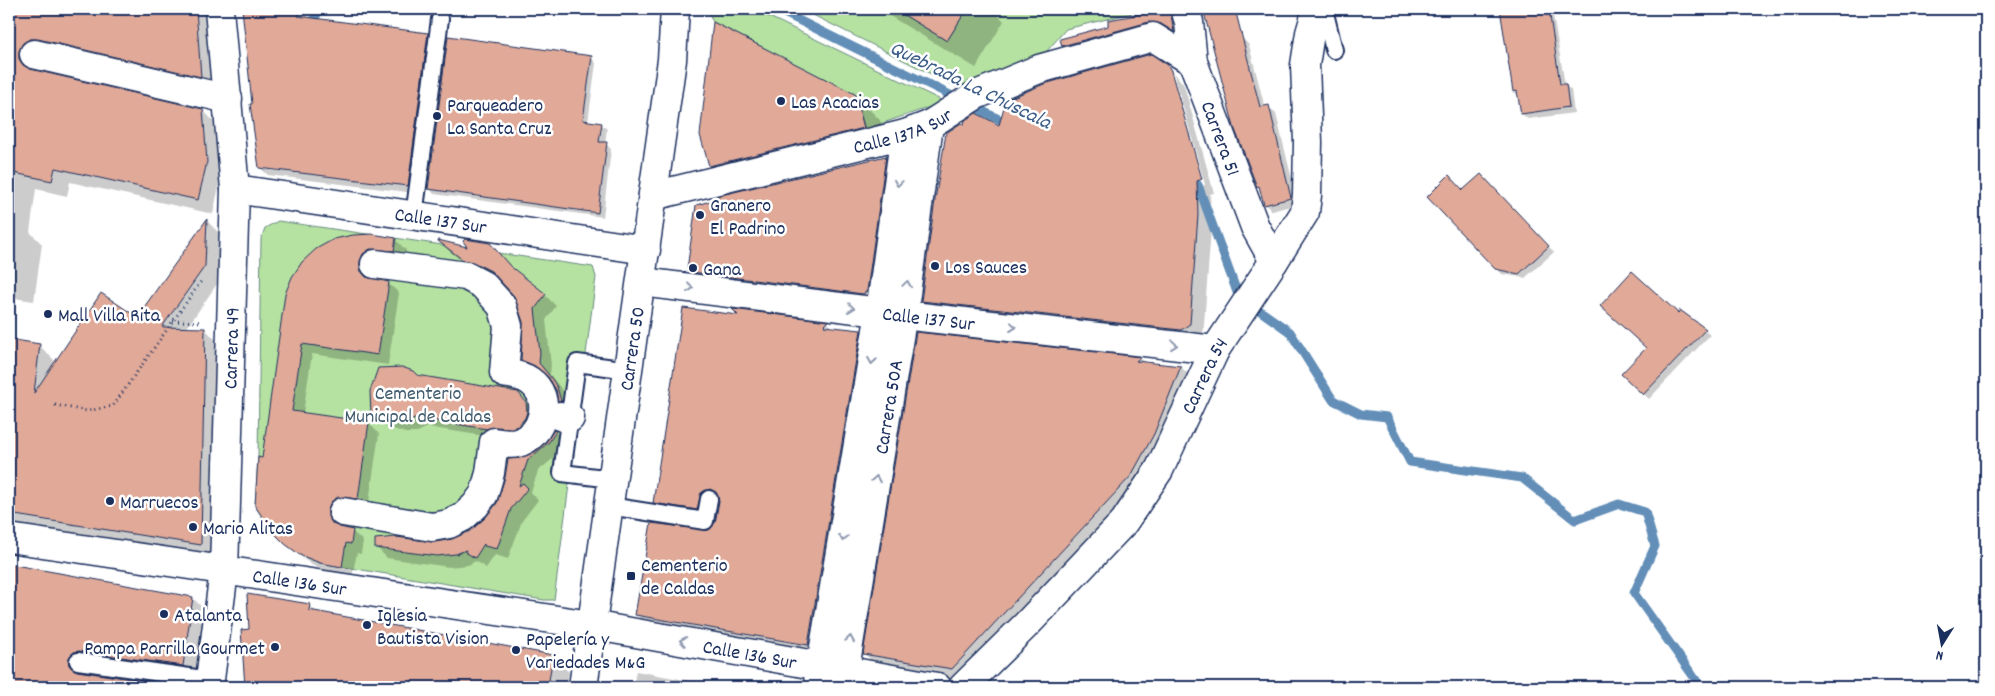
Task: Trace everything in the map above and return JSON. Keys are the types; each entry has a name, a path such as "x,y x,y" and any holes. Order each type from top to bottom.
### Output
{"street":[{"name":"Carrera 49","path":"210,684 224,571 235,189 219,9"},
{"name":"Carrera 50","path":"583,687 672,60 674,9"},
{"name":"Carrera 51","path":"1185,9 1189,22 1192,62 1255,227 1274,262"},
{"name":"Carrera 54","path":"963,687 1027,624 1124,522 1160,470 1215,350 1305,212 1308,142 1306,65 1310,33 1317,9"},
{"name":"Calle 137A Sur","path":"653,196 917,130 967,101 1038,69 1153,37 1192,62"},
{"path":"34,54 228,99"},
{"name":"Carrera 50A","path":"834,679 892,313 917,130"},
{"name":"Calle 137 Sur","path":"235,189 646,250"},
{"path":"342,512 432,527 449,524 463,517 484,494 490,473 494,442 516,444 527,440 536,432 541,424 556,416 543,402 539,391 532,382 523,377 504,373 508,326 502,306 483,285 466,276 375,264"},
{"name":"Calle 137 Sur","path":"642,282 1215,350"},
{"name":"Calle 136 Sur","path":"9,538 592,624 834,679 938,687"}],"lane":[{"path":"1324,9 1334,50"},
{"path":"414,216 440,19"},
{"path":"613,479 562,472 556,416 577,363 629,370"},
{"path":"609,506 705,521 709,498"},
{"path":"78,661 210,684"}],"path":[{"path":"55,405 87,411 113,406 204,276"},
{"path":"173,321 208,322"}],"green space":[{"path":"707,9 753,9 945,102 865,129 859,108 863,99 713,22"},
{"path":"801,9 894,9 947,41 967,9 1148,9 1066,29 1034,66 969,93"},
{"name":"Cementerio Municipal de Caldas","path":"278,221 593,267 596,277 554,600 544,600 320,563 300,555 271,530 255,506 258,457 261,239 265,228"}],"building":[{"path":"9,9 196,9 201,77 38,39 30,39 23,43 19,51 19,59 23,65 30,69 203,109 207,162 198,200 55,168 52,181 9,172"},
{"path":"242,9 301,9 298,16 428,33 408,186 259,168 250,104 252,104"},
{"path":"894,9 967,9 947,41"},
{"path":"1170,9 1174,32 1161,24 1149,22 1062,46 1060,39 1108,26 1108,20"},
{"path":"1203,9 1235,9 1260,107 1269,105 1291,198 1264,205 1259,186 1257,187 1234,127"},
{"path":"1500,9 1549,9 1560,84 1566,84 1569,107 1521,114 1517,91 1513,92"},
{"name":"Las Acacias","path":"713,22 855,94 864,128 709,166 700,135"},
{"path":"448,36 592,56 583,120 602,123 599,142 607,142 598,213 428,189"},
{"path":"1151,54 1168,65 1171,71 1202,179 1197,181 1198,215 1190,324 1181,330 921,301 946,133 961,123 964,124 965,120 976,113 999,125 1006,100 1044,84"},
{"path":"886,156 867,291 863,294 691,272 687,269 696,205 718,199 717,196"},
{"path":"1481,174 1549,246 1519,274 1495,269 1427,197 1449,175 1463,190"},
{"path":"207,219 205,266 162,327 205,328 201,545 9,514 9,339 40,344 34,393 101,293 137,317"},
{"path":"372,234 396,238 394,251 370,249 363,254 360,261 360,270 366,277 389,282 378,355 302,344 292,411 369,422 358,499 338,497 331,502 328,509 328,517 333,524 353,530 351,544 346,543 342,567 320,563 300,555 271,530 255,506 258,457 262,458 285,294 292,277 302,262 316,249 334,239"},
{"path":"465,239 490,243 510,266 546,294 535,309 540,353 539,363 557,387 561,401 558,401 556,390 548,377 535,366 521,360 523,322 514,296 491,271 473,262 463,260 438,241 467,247 463,241"},
{"path":"1632,271 1678,313 1680,310 1706,329 1643,395 1621,374 1646,348 1600,306"},
{"path":"683,308 738,315 732,309 829,321 824,326 861,330 808,645 635,615 651,523 708,530 715,523 719,501 716,492 710,489 701,493 697,510 653,503"},
{"path":"916,332 1141,357 1136,361 1181,366 1154,434 1131,476 952,669 863,654"},
{"path":"402,367 413,371 417,375 518,392 526,402 527,412 525,418 518,426 512,428 496,427 487,429 417,418 405,423 394,423 371,416 370,391 378,368"},
{"path":"554,430 556,431 549,442 528,460 519,486 523,483 528,488 511,509 497,549 484,546 484,544 475,558 465,552 466,550 456,554 437,556 375,548 375,539 396,537 435,542 452,539 470,531 486,517 497,503 508,459 520,458 536,451 546,442"},
{"path":"9,564 193,597 183,666 79,651 74,652 68,659 69,665 77,671 179,687 9,687"},
{"path":"247,594 310,604 309,610 553,655 548,687 245,687 241,630 249,629"}],"waterway":[{"name":"Quebrada La Chuscala","path":"309,28 320,9"},
{"name":"Quebrada La Chuscala","path":"776,9 1011,125"},
{"name":"Quebrada La Chuscala","path":"1188,180 1198,185 1238,295 1290,332 1333,400 1361,414 1387,417 1410,462 1522,478 1575,520 1619,504 1645,512 1655,546 1634,593 1701,687"}],"place":[{"name":"Las Acacias","path":"781,101"},
{"name":"Parqueadero La Santa Cruz","path":"437,116"},
{"name":"Granero El Padrino","path":"700,215"},
{"name":"Los Sauces","path":"935,266"},
{"name":"Gana","path":"693,268"},
{"name":"Mall Villa Rita","path":"48,314"},
{"name":"Marruecos","path":"110,501"},
{"name":"Mario Alitas","path":"193,527"},
{"name":"Cementerio de Caldas","path":"631,576"},
{"name":"Atalanta","path":"164,614"},
{"name":"Iglesia Bautista Vision","path":"367,625"},
{"name":"Pampa Parrilla Gourmet","path":"275,647"},
{"name":"Papelería y Variedades M&G","path":"516,650"}]}
